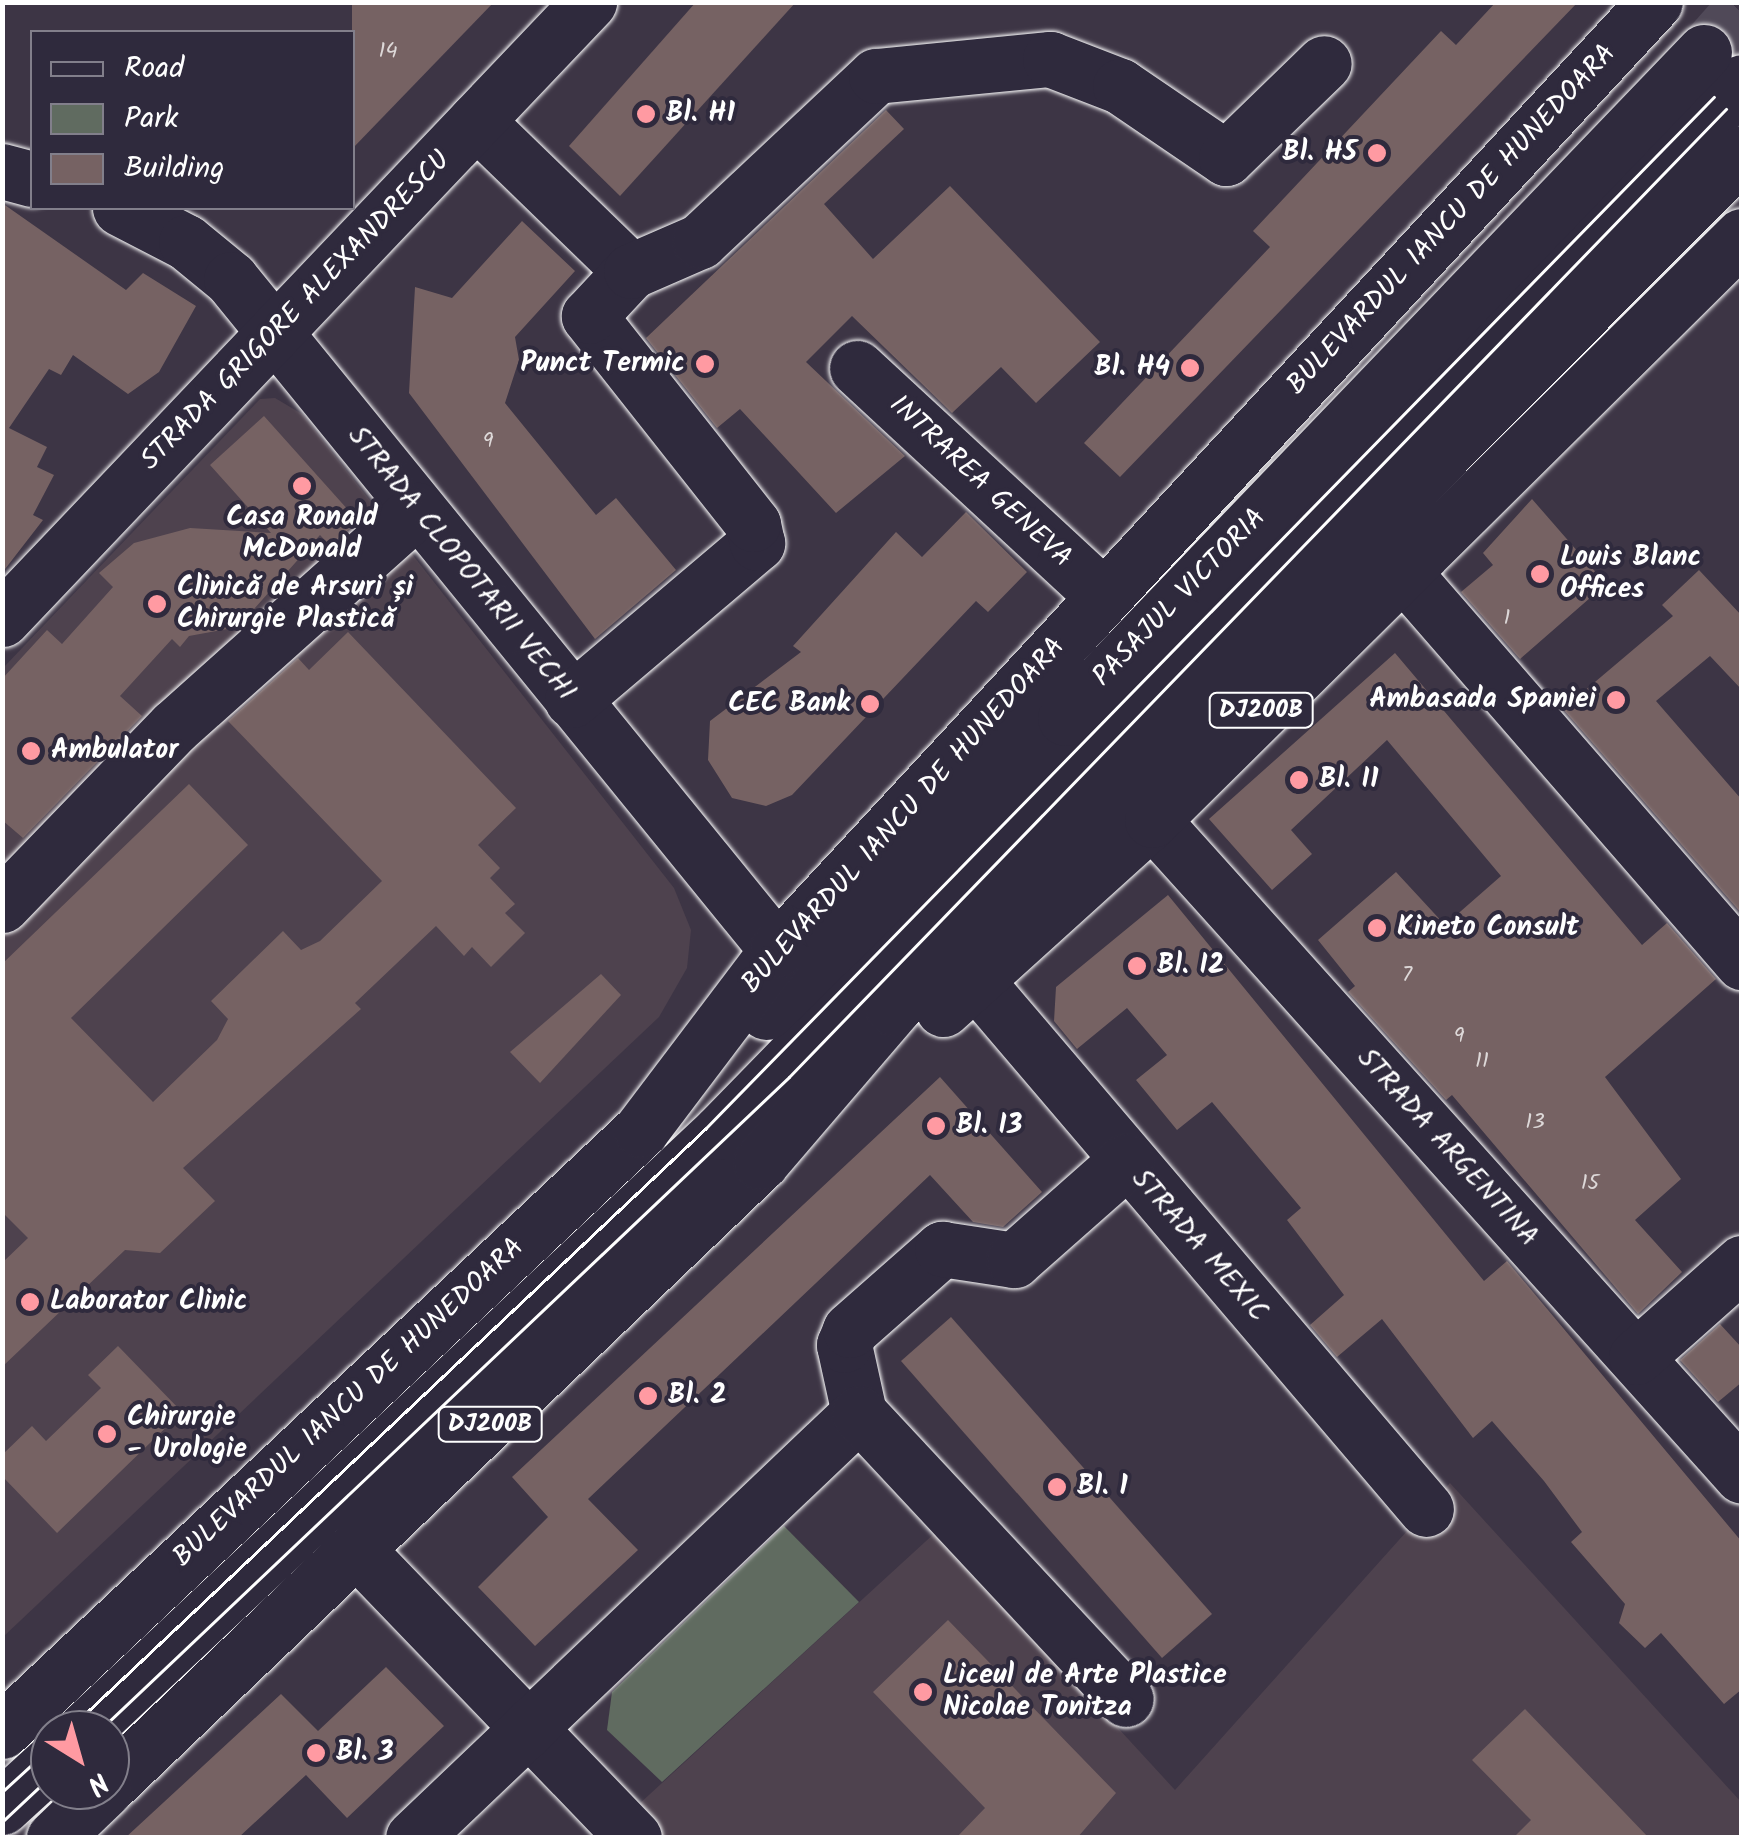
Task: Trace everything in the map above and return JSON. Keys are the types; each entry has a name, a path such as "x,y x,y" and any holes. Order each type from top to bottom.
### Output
{"main road":[{"name":"STRADA GRIGORE ALEXANDRESCU","path":"2,619 589,2"},
{"name":"BULEVARDUL IANCU DE HUNEDOARA","path":"2,1731 641,1130 778,950 1654,2"},
{"path":"572,700 758,542 753,524 588,316 631,271 700,241 876,76 1050,59 1120,86 1226,158 1324,62"},
{"name":"PASAJUL VICTORIA","path":"641,1130 1052,731 1723,67"},
{"name":"PASAJUL VICTORIA","path":"741,1147 1723,67"},
{"path":"476,121 631,271"},
{"path":"963,966 1742,153"},
{"path":"2,171 30,178"},
{"name":"STRADA CLOPOTARII VECHI","path":"124,210 210,259 778,950"},
{"name":"BULEVARDUL IANCU DE HUNEDOARA","path":"107,1710 741,1147 963,966 1152,820 1742,236"},
{"name":"INTRAREA GENEVA","path":"857,368 1103,596"},
{"path":"2,905 174,727 417,510"},
{"path":"1401,570 1742,962"},
{"name":"STRADA ARGENTINA","path":"1152,820 1742,1476"},
{"name":"STRADA MEXIC","path":"963,966 1426,1509"},
{"name":"BULEVARDUL IANCU DE HUNEDOARA","path":"130,1765 356,1549 741,1147"},
{"path":"1126,1160 1014,1260 942,1249 850,1330 844,1346 860,1413 1126,1699"},
{"path":"1636,1357 1742,1263"},
{"path":"413,1838 860,1413"},
{"path":"356,1549 634,1838"},
{"path":"2,1808 30,1781"},
{"path":"54,1838 83,1810"}],"shaded area":[{"path":"275,398 302,414 674,888 691,930 687,968 659,1017 3,1637 3,668 260,399"},
{"path":"1450,1483 1742,1803 1741,1838 602,1838 937,1531 1175,1790"}],"green space":[{"path":"784,1526 859,1602 662,1782 607,1730 612,1692"}],"building":[{"path":"352,2 494,2 355,146"},
{"name":"Bl. H1","path":"696,2 796,2 620,196 569,146"},
{"path":"1496,2 1578,2 1120,477 1084,443 1270,247 1253,231 1441,31 1456,45"},
{"path":"886,110 904,129 824,204 873,259 950,186 1100,342 1036,403 1001,367 952,413 852,316 806,362 905,456 836,513 740,409 717,428 646,338"},
{"path":"2,203 126,290 143,273 196,306 159,372 128,394 73,355 61,375 49,369 9,428 47,447 37,467 54,475 33,515 43,520 2,573"},
{"path":"522,221 575,271 515,337 519,360 505,403 596,515 616,498 676,570 595,639 409,393 415,287 452,298"},
{"path":"264,416 358,521 330,546 320,535 238,627 189,636 180,647 172,639 120,696 142,716 23,838 2,820 2,679 47,630 62,644 113,587 99,573 134,543 190,528 271,533 210,465"},
{"name":"Louis Blanc Offices","path":"1532,499 1606,584 1520,659 1461,592 1493,565 1483,553"},
{"path":"966,512 1027,572 988,612 976,601 792,795 766,806 732,798 708,760 710,721 801,652 793,646 896,532 922,557"},
{"path":"1699,570 1742,616 1742,690 1710,656 1656,701 1742,800 1742,914 1563,709 1673,616 1662,605"},
{"path":"348,632 516,808 478,845 500,868 490,878 515,904 505,913 525,933 491,967 472,947 464,956 436,926 355,1003 361,1009 183,1168 215,1201 160,1253 125,1250 2,1367 2,1263 28,1238 2,1212 2,964 189,784 248,845 71,1018 153,1102 217,1040 228,1019 211,1001 283,931 301,950 320,941 382,881 228,721 298,658 309,670"},
{"path":"1395,653 1642,945 1667,923 1716,979 1605,1077 1681,1179 1635,1220 1682,1272 1638,1314 1452,1095 1446,1100 1348,992 1355,986 1318,940 1396,872 1445,925 1501,876 1387,740 1291,830 1312,854 1272,890 1209,819"},
{"path":"1168,895 1484,1281 1507,1261 1742,1542 1742,1689 1724,1704 1661,1633 1645,1648 1619,1623 1625,1604 1571,1542 1582,1532 1544,1481 1492,1421 1473,1438 1382,1319 1337,1357 1310,1325 1344,1295 1287,1220 1301,1208 1212,1102 1177,1130 1136,1080 1167,1055 1127,1008 1077,1049 1054,1021 1056,987"},
{"path":"601,974 621,995 540,1083 510,1052"},
{"name":"Bl. 2","path":"940,1077 1042,1192 1003,1227 973,1222 930,1175 588,1499 638,1550 535,1646 478,1587 548,1517 512,1477"},
{"name":"Bl. 1","path":"951,1317 1212,1614 1162,1658 901,1361"},
{"path":"1720,1324 1742,1348 1742,1382 1718,1402 1680,1360"},
{"name":"Chirurgie - Urologie","path":"118,1346 182,1412 57,1533 2,1476 2,1455 32,1426 46,1441 101,1388 88,1375"},
{"path":"948,1620 1116,1793 1077,1838 956,1838 985,1808 873,1692"},
{"name":"Bl. 3","path":"386,1667 444,1726 347,1818 306,1775 238,1838 125,1838 281,1694 318,1731"},
{"path":"1525,1709 1649,1838 1513,1838 1531,1820 1472,1760"}],"tunnel":[{"path":"1704,52 1742,9"}],"tram line":[{"path":"89,1710 705,1129 1714,97"},
{"path":"121,1710 789,1077 1726,109"},
{"path":"2,1792 30,1766"},
{"path":"2,1822 30,1796"}],"place":[{"name":"Bl. H1","path":"646,114"},
{"name":"Bl. H5","path":"1377,153"},
{"name":"Punct Termic","path":"705,364"},
{"name":"Bl. H4","path":"1190,368"},
{"name":"Casa Ronald McDonald","path":"302,486"},
{"name":"Louis Blanc Offices","path":"1540,574"},
{"name":"Clinică de Arsuri și Chirurgie Plastică","path":"157,604"},
{"name":"Ambasada Spaniei","path":"1616,700"},
{"name":"CEC Bank","path":"870,704"},
{"name":"Ambulator","path":"31,751"},
{"name":"Bl. I1","path":"1299,780"},
{"name":"Kineto Consult","path":"1377,928"},
{"name":"Bl. I2","path":"1137,966"},
{"name":"Bl. I3","path":"936,1126"},
{"name":"Laborator Clinic","path":"30,1302"},
{"name":"Bl. 2","path":"648,1396"},
{"name":"Chirurgie - Urologie","path":"107,1434"},
{"name":"Bl. 1","path":"1057,1487"},
{"name":"Liceul de Arte Plastice Nicolae Tonitza","path":"923,1692"},
{"name":"Bl. 3","path":"316,1753"}]}
